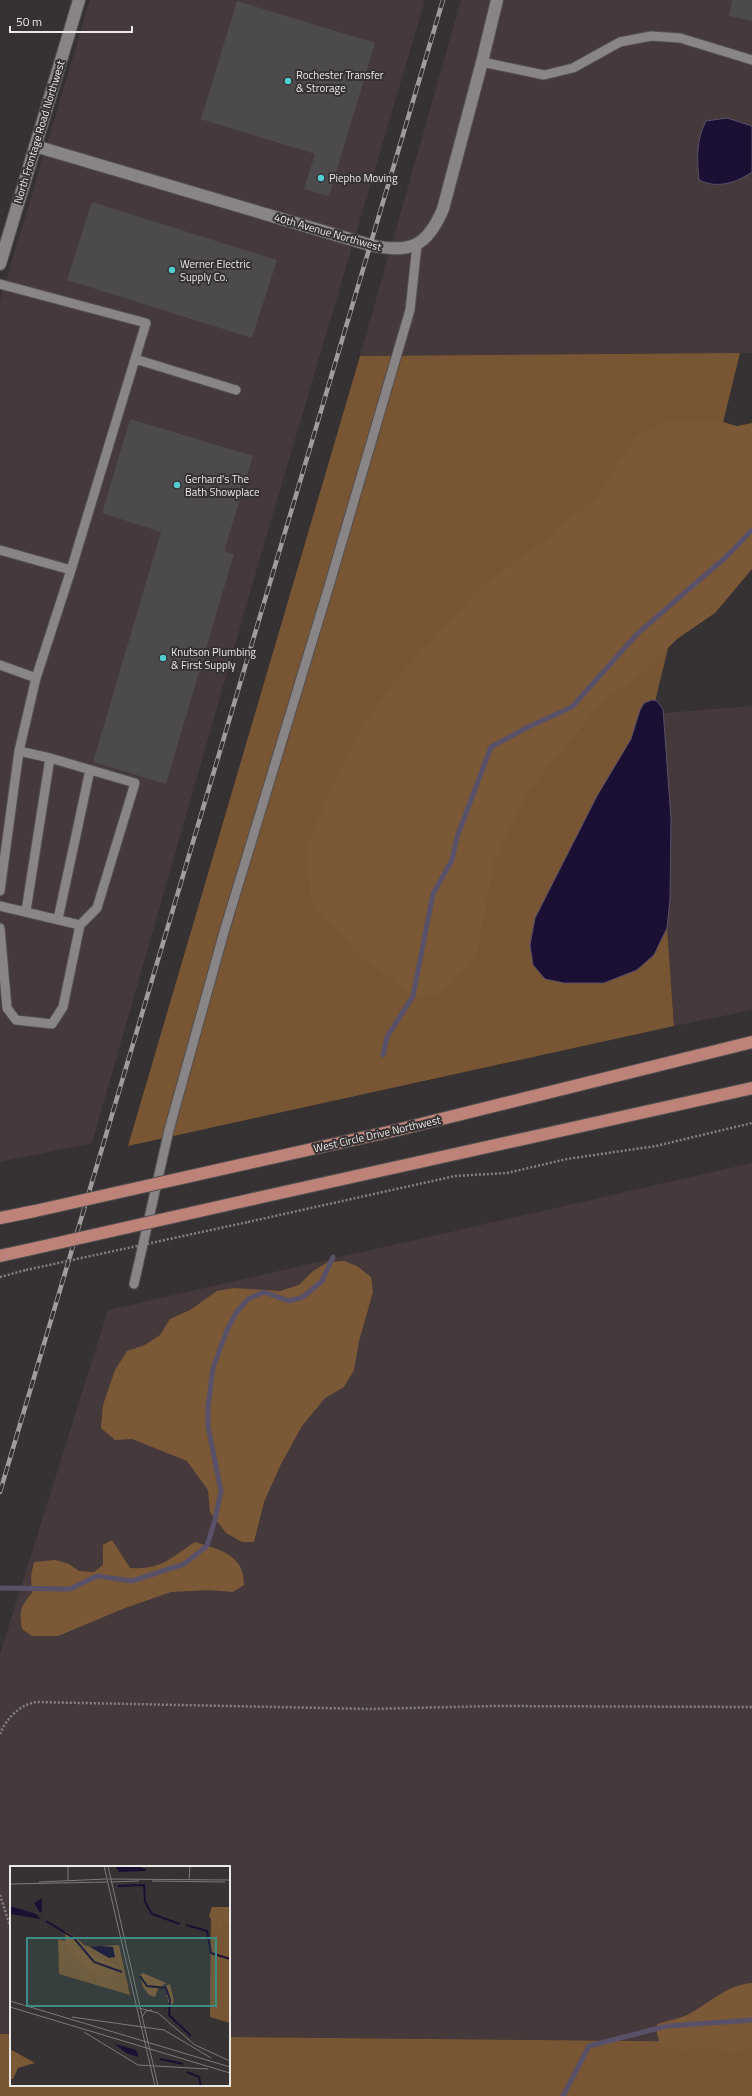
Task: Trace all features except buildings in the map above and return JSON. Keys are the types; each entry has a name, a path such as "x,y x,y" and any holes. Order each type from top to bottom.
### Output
{"main road":[{"name":"West Circle Drive Northwest","path":"0,1218 397,1130 752,1042"},
{"path":"0,1256 253,1198 752,1088"}],"street":[{"name":"North Frontage Road Northwest","path":"0,264 79,0"},
{"path":"417,245 427,237 437,224 444,209 497,0"},
{"name":"40th Avenue Northwest","path":"35,146 370,245 392,250 417,245"}],"lane":[{"path":"482,62 544,74 573,68 620,42 651,36 680,38 752,60"},
{"path":"134,1284 170,1130 224,932 327,593 410,310 417,245"},
{"path":"0,284 146,323 71,570 36,678 19,751 0,891"},
{"path":"135,358 236,390"},
{"path":"0,550 71,570"},
{"path":"0,665 36,678"},
{"path":"0,928 7,1008 16,1020 52,1024 63,1007 80,925 97,908 135,783 50,758 19,751"},
{"path":"26,911 50,758"},
{"path":"58,919 90,770"},
{"path":"0,906 80,925"}],"path":[{"path":"0,1277 455,1176 507,1173 567,1159 656,1146 752,1124"},
{"path":"0,1734 5,1723 14,1714 26,1704 36,1702 370,1710 495,1706 752,1707"},
{"path":"0,1895 10,1926"}],"shaded area":[{"path":"90,0 425,0 257,568 92,1143 0,1162 0,301"},
{"path":"461,0 752,0 752,353 360,356"},
{"path":"727,118 752,126 752,172 740,179 726,184 706,183 699,180 698,150 700,135 706,121"},
{"path":"740,353 652,714 674,1026 128,1146 360,356"},
{"path":"668,421 719,421 737,426 752,423 752,569 715,613 677,639 645,671 621,690 610,694 533,785 495,859 477,953 458,978 439,995 413,996 383,972 358,955 310,900 307,849 326,800 358,733 393,683 479,588 533,549 596,498 635,438"},
{"path":"652,700 657,701 663,709 671,819 670,899 667,928 654,955 637,970 604,983 564,983 545,979 533,965 530,945 535,918 597,796 631,739 640,710 644,703"},
{"path":"752,706 752,1010 674,1026 652,714"},
{"path":"752,1163 752,2042 230,2037 230,1866 10,1866 10,2034 0,2034 0,1654 108,1310"},
{"path":"344,1261 357,1266 371,1277 373,1292 359,1341 354,1370 344,1387 325,1398 302,1426 281,1464 264,1502 254,1542 242,1542 226,1533 210,1512 208,1490 187,1461 132,1439 115,1440 101,1428 103,1405 115,1370 127,1351 145,1345 160,1335 170,1319 190,1310 217,1291 233,1288 280,1291 299,1285 313,1271 328,1262"},
{"path":"112,1540 130,1568 158,1565 172,1558 195,1542 213,1548 229,1555 235,1560 240,1566 244,1585 233,1592 209,1590 171,1592 125,1608 58,1636 32,1636 22,1629 21,1610 32,1593 31,1576 34,1562 55,1560 69,1564 79,1571 94,1572 103,1565 103,1545"},
{"path":"752,1983 752,2048 731,2051 710,2047 686,2050 661,2047 657,2034 657,2024 685,2016 734,1987"},
{"path":"0,2034 10,2034 10,2086 230,2086 230,2037 752,2042 752,2096 0,2096"}],"waterway":[{"path":"383,1055 387,1037 413,996 433,894 452,860 457,837 491,747 528,727 572,707 637,634 726,557 752,530"},
{"path":"0,1588 70,1589 97,1576 132,1581 184,1564 207,1546 215,1520 221,1491 208,1426 208,1407 213,1368 227,1330 236,1313 248,1299 264,1292 289,1301 303,1297 322,1281 333,1257"},
{"path":"563,2096 589,2046 667,2026 752,2020"}],"railway":[{"path":"0,1492 443,0"}],"place":[{"name":"Rochester Transfer & Strorage","path":"288,81"},
{"name":"Piepho Moving","path":"321,178"},
{"name":"Werner Electric Supply Co.","path":"172,270"},
{"name":"Gerhard's The Bath Showplace","path":"177,485"},
{"name":"Knutson Plumbing & First Supply","path":"163,658"}]}
